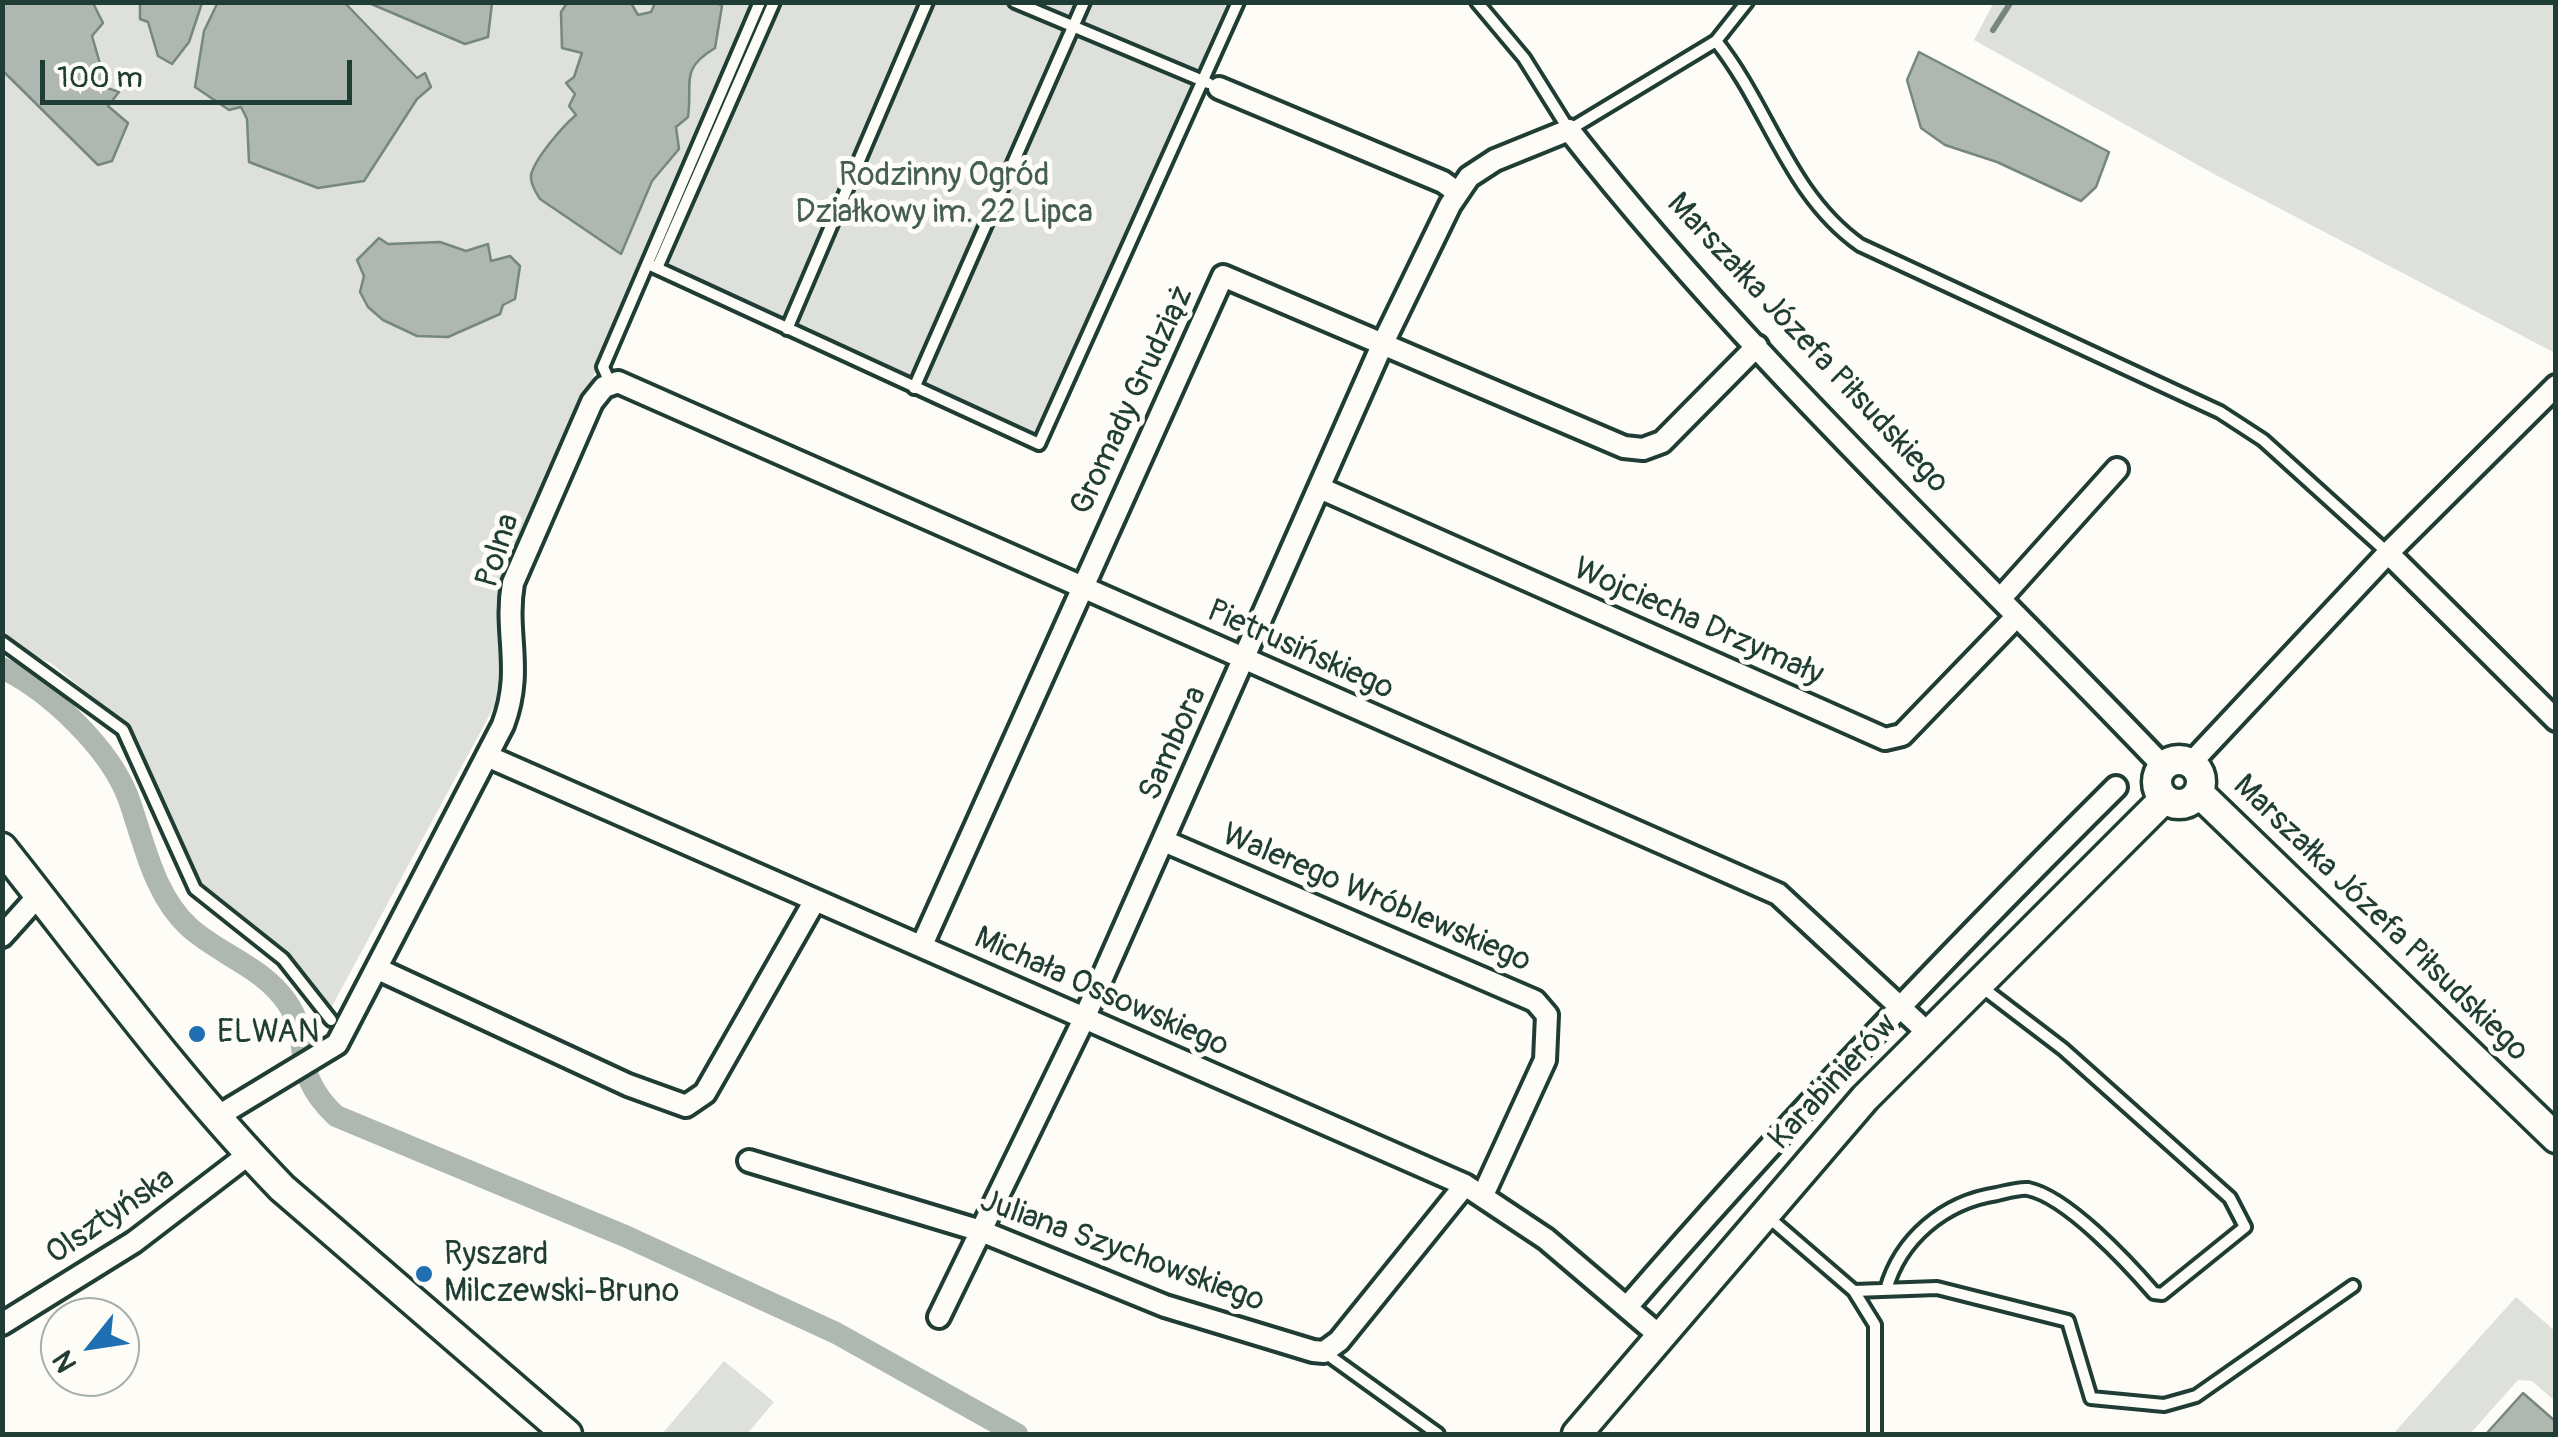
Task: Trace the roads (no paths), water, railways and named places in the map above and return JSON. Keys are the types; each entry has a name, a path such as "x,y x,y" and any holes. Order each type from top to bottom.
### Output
{"main road":[{"path":"2177,765 2201,780 2199,793 2183,804 2164,799 2156,783 2177,765"},
{"name":"Marszałka Józefa Piłsudskiego","path":"2199,793 2556,1138"},
{"name":"Karabinierów","path":"1577,1434 1763,1212 1928,1033 2164,799"},
{"path":"2,848 215,1118 249,1154 282,1188 567,1434"}],"street":[{"path":"1211,84 1443,182 1458,193"},
{"name":"Sambora","path":"940,1317 1084,1021 1384,343 1458,193 1469,178 1495,160 1570,130"},
{"name":"Marszałka Józefa Piłsudskiego","path":"1570,130 1637,216 1757,346 2017,616 2177,765"},
{"name":"Gromady Grudziąż","path":"922,944 1223,276 1624,448 1643,449 1662,442 1757,346"},
{"name":"Pietrusińskiego","path":"610,384 626,384 1778,894 1928,1033"},
{"name":"Polna","path":"215,1118 318,1060 337,1044 378,969 507,714 514,682 510,601 513,583 592,402 610,384"},
{"path":"2177,765 2556,386"},
{"path":"2001,598 2117,469"},
{"name":"Wojciecha Drzymały","path":"1320,488 1885,739 1902,735 2017,616"},
{"path":"2388,553 2556,720"},
{"name":"Michała Ossowskiego","path":"487,756 1474,1190 1546,1238 1660,1336"},
{"path":"1627,1308 1747,1169 1899,1006 2116,787"},
{"name":"Walerego Wróblewskiego","path":"1164,841 1535,1001 1547,1015 1545,1060 1474,1190"},
{"path":"2,936 39,894"},
{"path":"378,969 628,1085 686,1106 706,1094 814,902"},
{"name":"Olsztyńska","path":"2,1324 134,1242 249,1154"},
{"name":"Juliana Szychowskiego","path":"749,1162 981,1231 1165,1306 1324,1352"},
{"path":"1324,1352 1340,1342 1474,1190"}],"lane":[{"name":"Polna","path":"610,384 603,367 652,266 760,2"},
{"path":"774,2 652,266 1039,444 1211,84 1238,2"},
{"path":"787,329 926,2"},
{"path":"1016,2 1211,84"},
{"path":"914,388 1084,2"},
{"path":"1477,2 1524,58 1570,130 1716,41 1747,2"},
{"path":"1716,41 1738,70 1814,204 1834,226 1860,245 2220,412 2263,440 2388,553"},
{"path":"2,642 123,730 195,890 283,958 330,1020"},
{"path":"1886,1290 1894,1262 1912,1239 1942,1214 1984,1196 2028,1189 2096,1232 2154,1293 2162,1294 2245,1228 2230,1198 2063,1049 1977,984"},
{"path":"1763,1212 1854,1291 1875,1324 1875,1434"},
{"path":"1854,1291 1937,1288 2068,1321 2091,1398 2164,1405 2196,1396 2353,1286"},
{"path":"1324,1352 1438,1434"}],"waterway":[{"path":"1993,30 2011,2"},
{"path":"2,668 58,706 107,759 128,797 151,866 167,899 189,927 265,979 286,1001 299,1029 311,1084 336,1116 625,1236 836,1333 1017,1434"}],"place":[{"name":"ELWAN","path":"197,1034"},
{"name":"Ryszard Milczewski-Bruno","path":"424,1274"}],"park label":[{"name":"Rodzinny Ogród Działkowy im. 22 Lipca","path":"944,196"}]}
